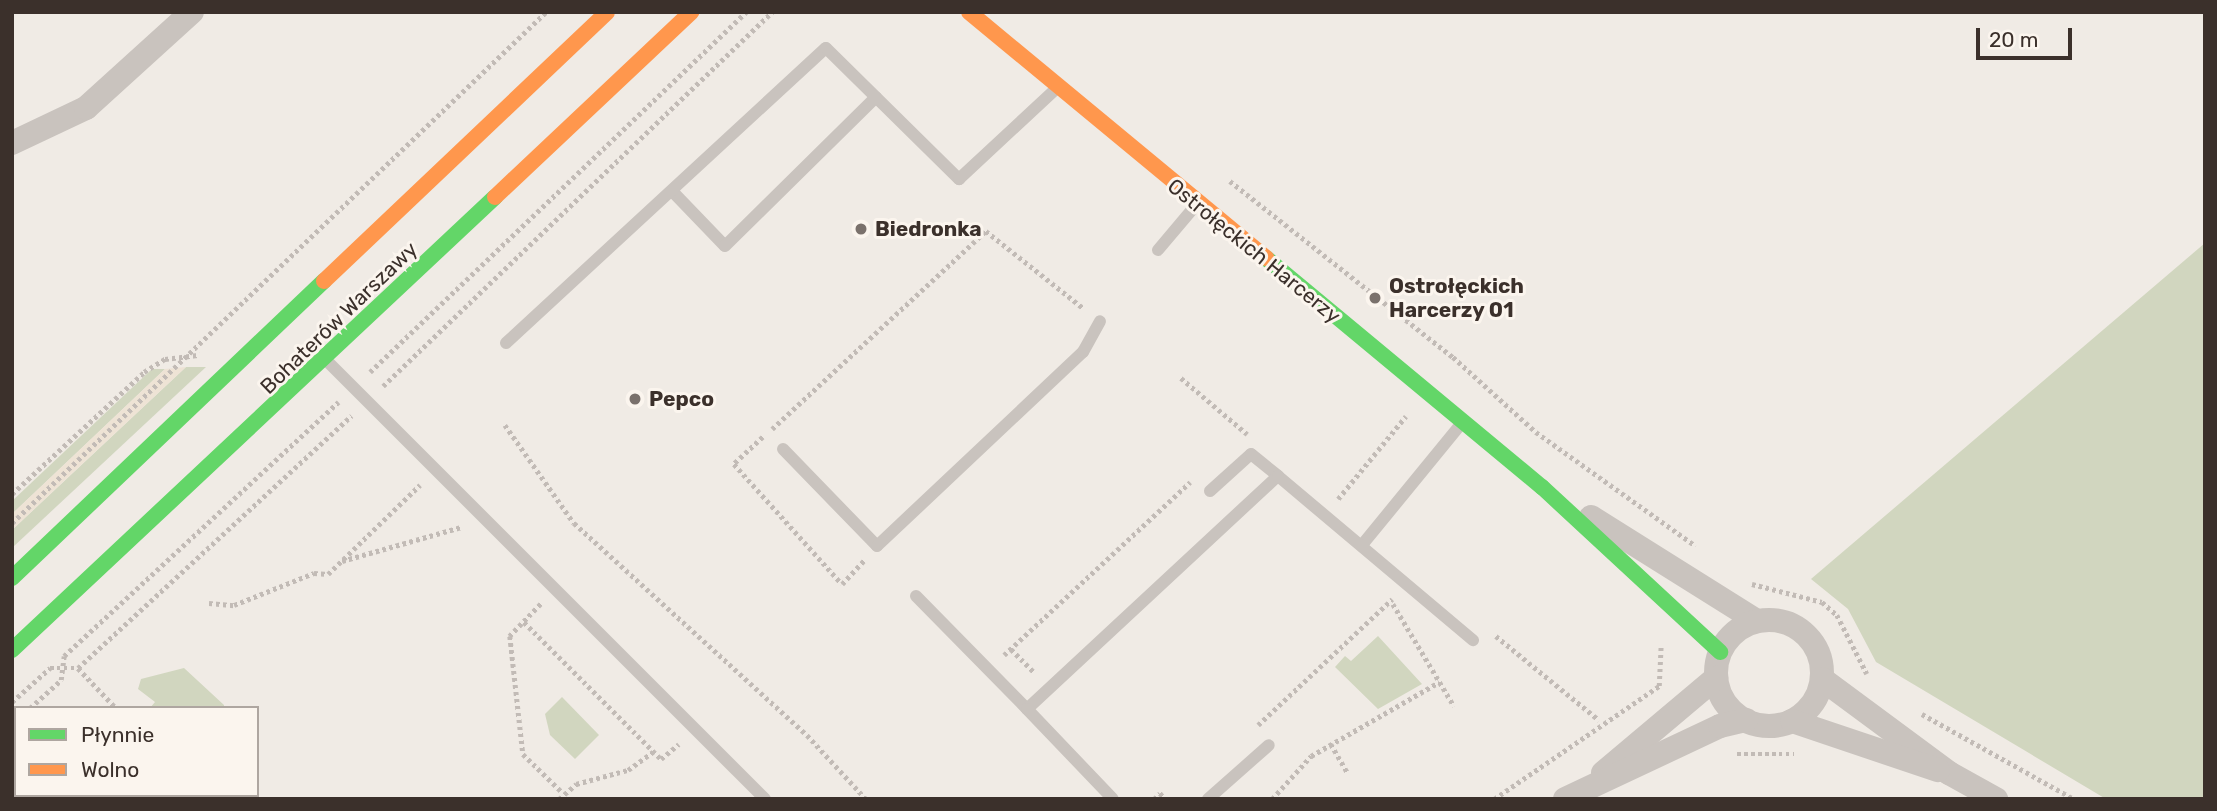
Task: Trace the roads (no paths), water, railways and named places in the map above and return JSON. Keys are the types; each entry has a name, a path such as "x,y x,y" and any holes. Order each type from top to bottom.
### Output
{"main road":[{"name":"Bohaterów Warszawy","path":"12,578 607,12"},
{"name":"Bohaterów Warszawy","path":"12,650 325,359 691,12"},
{"name":"Ostrołęckich Harcerzy","path":"969,12 1056,89 1542,487 1720,652"}],"street":[{"path":"12,143 86,108 192,12"},
{"name":"Ostrołęckich Harcerzy","path":"1542,487 1757,621"},
{"path":"1793,721 1812,704 1822,680 1818,652 1800,630 1757,621 1734,632 1720,652 1716,678 1726,704 1746,720 1768,726 1793,721 1949,773"},
{"path":"1595,781 1716,678"},
{"path":"1822,680 1949,773 1996,799"},
{"path":"1565,799 1595,781 1746,720"}],"lane":[{"path":"506,343 826,48 959,179 1056,89"},
{"path":"673,191 725,246 876,97"},
{"path":"1158,250 1196,205"},
{"path":"783,449 877,546 1083,352 1100,321"},
{"path":"325,359 765,799"},
{"path":"1362,545 1464,421"},
{"path":"1210,491 1251,454 1473,640"},
{"path":"1027,709 1278,476"},
{"path":"916,596 1113,799"},
{"path":"1208,799 1269,745"}],"place":[{"name":"Biedronka","path":"861,229"},
{"name":"Ostrołęckich Harcerzy 01","path":"1375,298"},
{"name":"Pepco","path":"635,399"}]}
